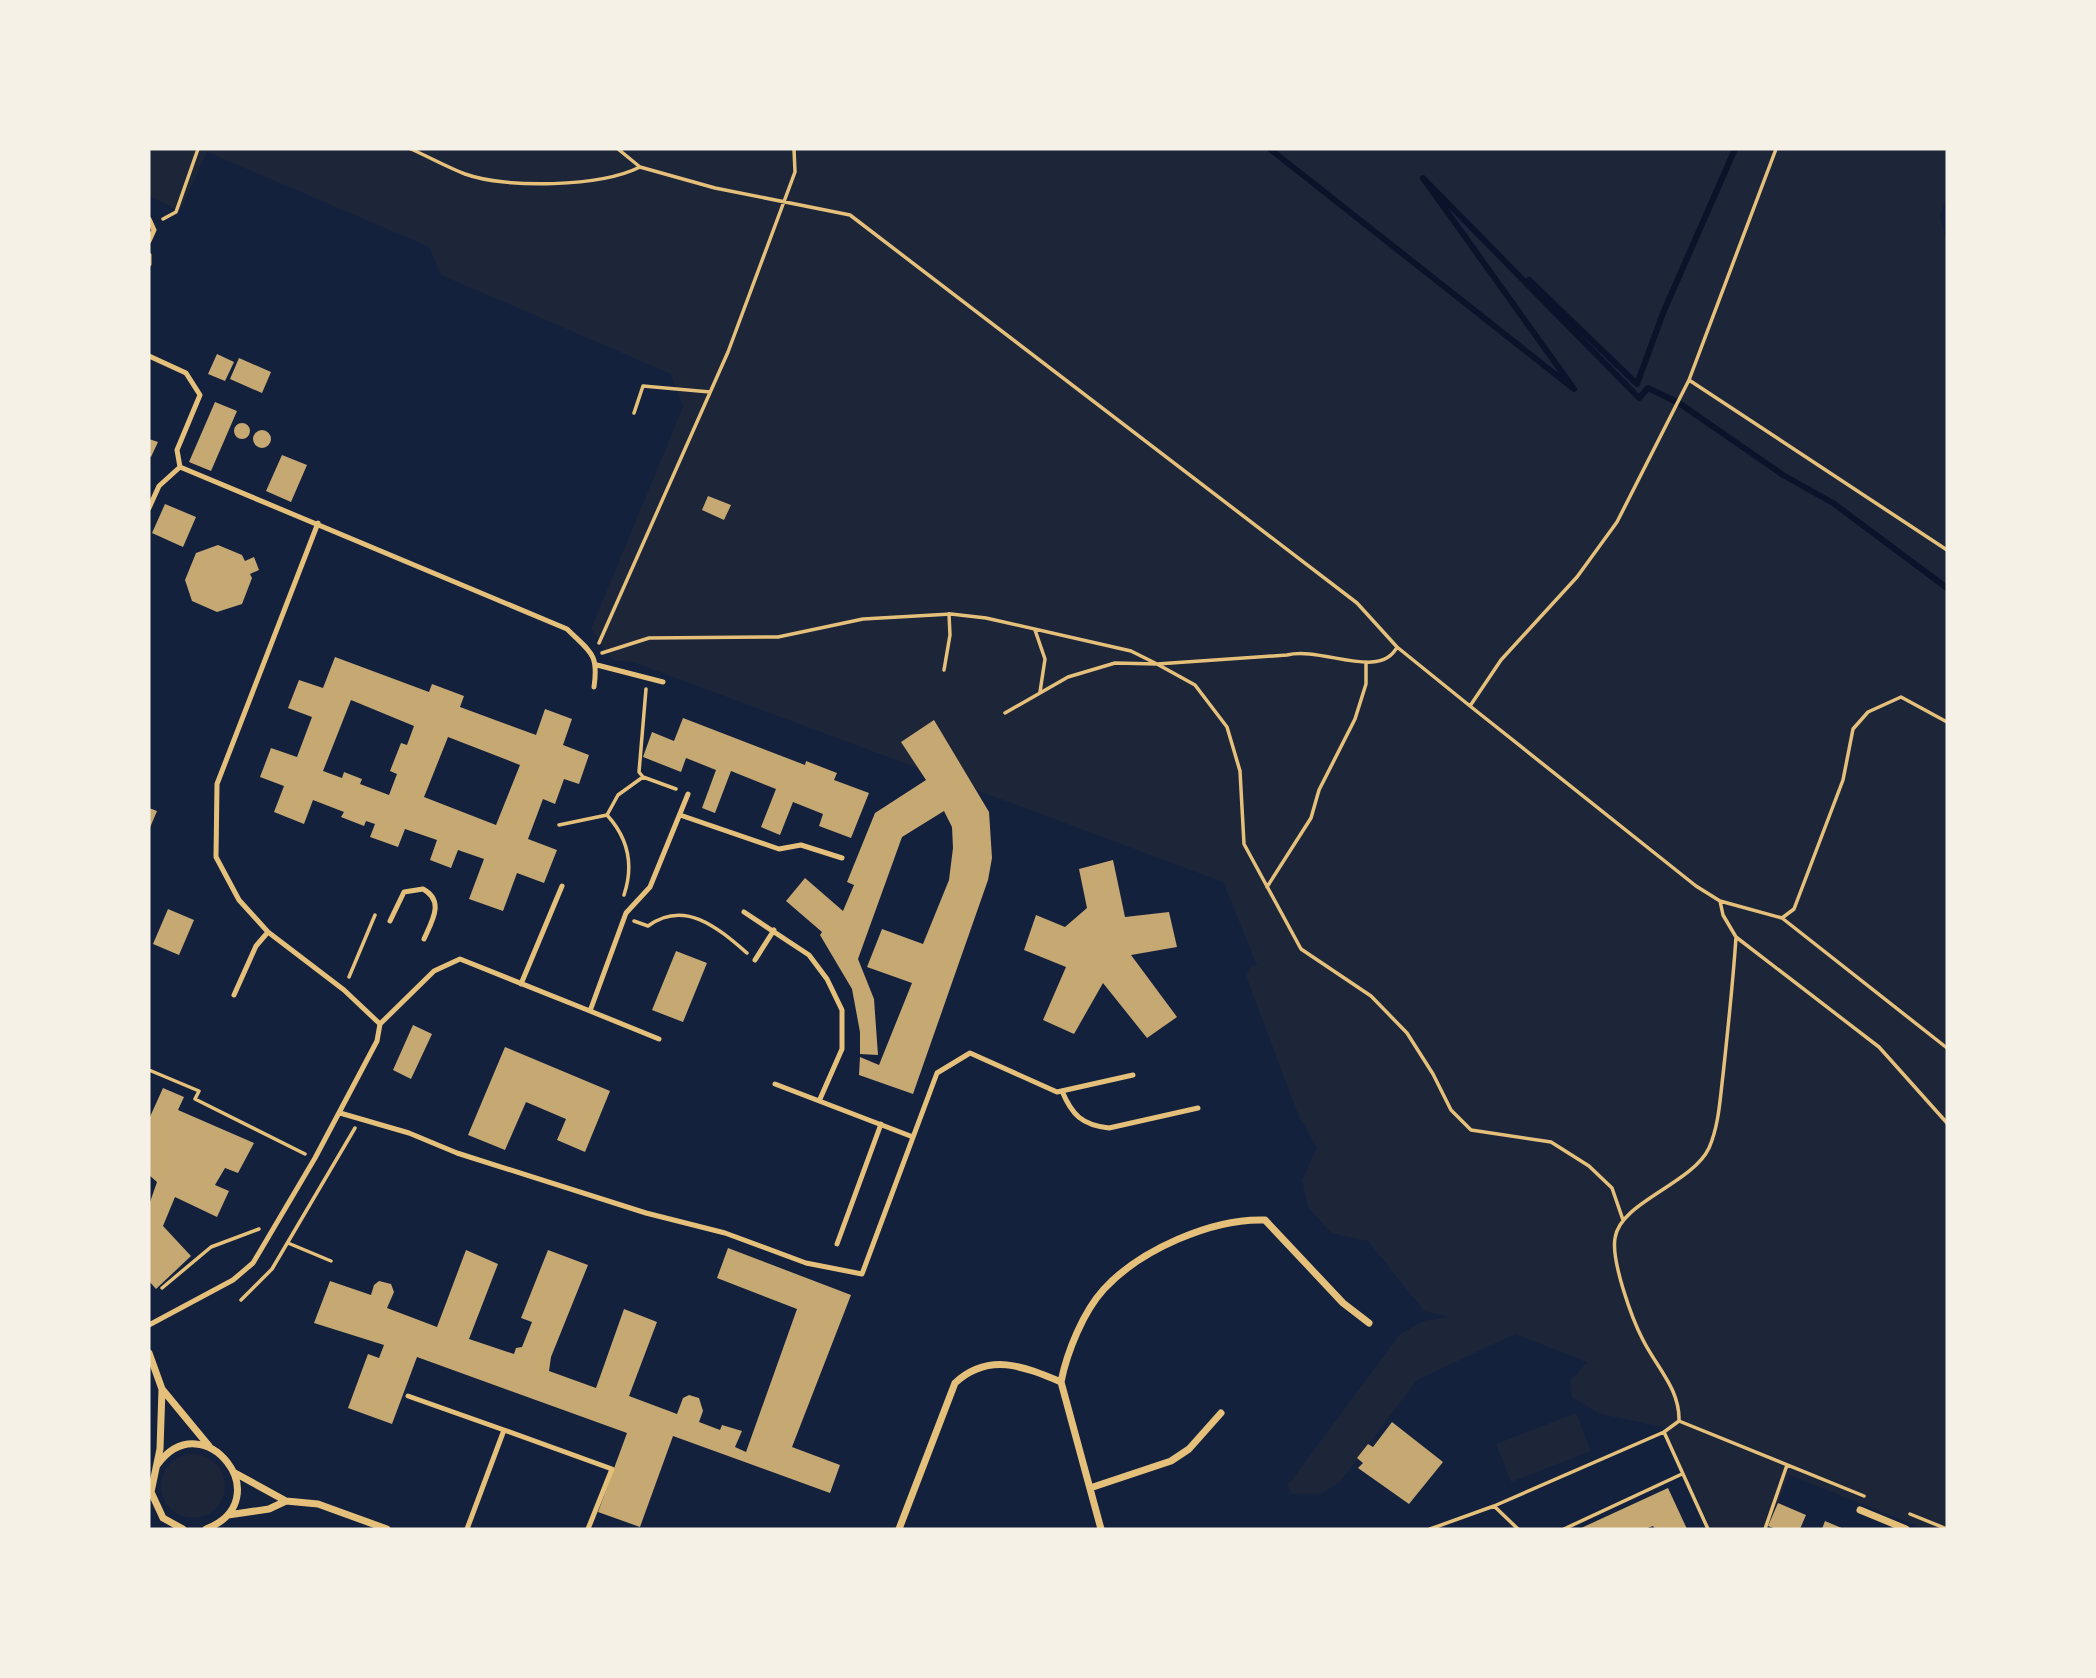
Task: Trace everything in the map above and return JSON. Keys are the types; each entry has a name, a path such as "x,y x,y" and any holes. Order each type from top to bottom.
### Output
{"street":[{"path":"1101,1529 1061,1382 1064,1367 1084,1321 1103,1290 1129,1268 1169,1245 1212,1226 1243,1219 1265,1220 1343,1303 1369,1323"},
{"path":"149,1353 153,1375 162,1389 209,1447 229,1462 235,1473 235,1502 228,1515"},
{"path":"899,1529 955,1383 970,1370 989,1364 1028,1368 1061,1382"},
{"path":"162,1389 160,1449 150,1493 163,1518 183,1529"},
{"path":"1090,1488 1171,1461 1189,1449 1221,1413"},
{"path":"156,1467 173,1450 184,1445 209,1447"},
{"path":"235,1473 286,1501 318,1504 347,1512 387,1529"},
{"path":"206,1529 228,1515 269,1509 286,1501"},
{"path":"1860,1510 1906,1529"}],"lane":[{"path":"149,241 153,233 151,222"},
{"path":"149,255 149,264"},
{"path":"149,356 186,373 200,395 177,450 180,467"},
{"path":"149,508 159,486 180,467"},
{"path":"180,467 567,629 593,656 597,665 594,687"},
{"path":"318,523 217,784 216,857 239,900 268,932 344,990 380,1024"},
{"path":"597,665 663,682"},
{"path":"590,1011 626,913 650,887 688,794"},
{"path":"680,815 779,849 801,845 842,858"},
{"path":"522,984 562,886"},
{"path":"390,921 404,892 423,889 435,903 424,939"},
{"path":"744,912 809,955 827,979 842,1010 842,1048 820,1099"},
{"path":"755,960 774,930"},
{"path":"234,995 256,946 268,932"},
{"path":"149,1325 233,1280 253,1263 368,1062 377,1041 380,1024 434,971 460,959 659,1039"},
{"path":"340,1113 409,1133 457,1153 646,1213 725,1233 806,1263 862,1274 937,1073 970,1053 1057,1092 1133,1075"},
{"path":"775,1084 820,1099 913,1137"},
{"path":"1062,1091 1070,1111 1081,1121 1109,1128 1198,1108"},
{"path":"837,1244 881,1124"},
{"path":"408,1396 612,1469 588,1529"},
{"path":"467,1529 504,1430"}],"path":[{"path":"151,222 176,212 198,149"},
{"path":"411,149 466,174 499,182 562,182 623,175 640,167"},
{"path":"618,149 640,167 715,188 850,215 1357,603 1397,647 1696,886 1720,901 1782,918 1947,1048"},
{"path":"593,656 710,392 795,172 794,149"},
{"path":"1470,706 1501,660 1577,577 1617,522 1689,380 1776,149"},
{"path":"1689,380 1947,550"},
{"path":"634,413 643,386 710,392"},
{"path":"593,656 649,638 778,637 863,619 949,614 986,618 1131,651 1157,664 1195,685 1227,727 1240,771 1244,844 1301,949 1371,996 1407,1033 1451,1110 1471,1130 1551,1142 1589,1166 1612,1188 1623,1220"},
{"path":"944,670 950,635 949,614"},
{"path":"1035,630 1045,659 1040,692"},
{"path":"1006,713 1040,692 1092,668 1115,663 1157,664 1287,656 1303,651 1366,663 1380,662 1393,654 1397,647"},
{"path":"1268,887 1311,818 1319,790 1355,719 1366,684 1366,663"},
{"path":"648,676 638,759 639,772 643,777 688,794"},
{"path":"1782,918 1794,909 1843,780 1853,729 1868,712 1901,697 1947,722"},
{"path":"607,815 618,795 643,777"},
{"path":"1720,901 1723,915 1736,937 1880,1047 1947,1123"},
{"path":"344,990 375,915"},
{"path":"1679,1421 1679,1401 1641,1338 1616,1261 1615,1237 1623,1220 1694,1168 1708,1149 1718,1113 1736,937"},
{"path":"149,1070 199,1091 195,1099 332,1167"},
{"path":"242,1300 272,1269 359,1120"},
{"path":"1430,1529 1494,1506 1664,1432 1679,1421"},
{"path":"1679,1421 1873,1499"},
{"path":"1664,1432 1708,1529"},
{"path":"1765,1529 1787,1465"},
{"path":"1564,1529 1682,1474"},
{"path":"1494,1506 1518,1529"},
{"path":"1898,1509 1947,1529"}],"shaded area":[{"path":"149,149 1947,150 1947,195 1940,216 1947,245 1947,1529 1925,1529 1789,1475 1768,1529 1711,1529 1664,1427 1600,1414 1572,1397 1570,1381 1587,1362 1515,1334 1417,1380 1340,1482 1320,1494 1291,1494 1288,1485 1400,1334 1424,1321 1449,1317 1424,1311 1368,1241 1331,1233 1308,1207 1302,1180 1317,1148 1297,1112 1246,976 1251,966 1257,965 1223,882 633,662 613,660 591,629 683,407 671,374 441,275 429,247 207,152 180,211 149,196"},
{"path":"1576,1413 1591,1451 1511,1482 1496,1444"},
{"path":"187,1454 199,1454 216,1463 223,1474 223,1498 216,1509 199,1518 187,1518 175,1513 166,1504 161,1492 161,1480 166,1468 175,1459"}],"building":[{"path":"217,354 234,362 225,381 208,374"},
{"path":"239,358 271,372 262,393 230,379"},
{"path":"215,402 237,411 211,471 189,462"},
{"path":"239,423 245,423 250,431 248,437 239,439 234,434 234,428"},
{"path":"262,430 268,433 271,439 268,445 262,448 256,445 253,439 256,433"},
{"path":"149,439 158,442 151,457 149,456"},
{"path":"282,455 307,465 291,502 266,491"},
{"path":"708,496 731,505 724,520 702,510"},
{"path":"165,504 196,517 183,547 152,533"},
{"path":"218,545 242,555 245,561 254,557 259,570 250,574 252,578 242,604 217,612 192,601 185,580 196,553"},
{"path":"335,657 429,692 432,684 464,696 460,707 536,735 545,709 572,719 563,745 589,755 579,784 564,779 555,804 543,799 528,839 557,850 544,883 517,873 503,911 469,899 484,859 458,850 451,868 430,860 437,840 405,829 398,847 370,837 375,824 366,821 364,826 341,817 344,812 313,800 304,824 274,812 284,786 260,777 271,748 297,757 312,717 288,708 299,680 323,688","holes":["351,700 414,726 407,745 401,743 390,771 397,774 389,795 360,784 362,779 344,772 342,778 323,771","448,737 520,765 496,825 424,797"]},
{"path":"683,718 805,765 806,761 837,773 834,780 869,793 851,838 819,826 823,814 793,802 780,835 761,827 776,789 731,771 715,813 702,808 716,770 686,758 681,772 643,757 652,732 674,741"},
{"path":"934,720 989,812 992,858 988,880 913,1094 859,1075 860,1057 879,1065 912,983 867,967 882,929 923,944 949,880 953,848 952,827 944,811 902,837 858,959 874,999 878,1055 860,1054 860,1032 852,989 820,935 822,932 786,901 805,878 843,911 854,885 847,882 875,813 926,780 901,742"},
{"path":"149,808 157,811 149,830"},
{"path":"1113,860 1125,917 1169,912 1177,947 1131,955 1177,1017 1147,1038 1103,983 1074,1034 1043,1020 1066,967 1024,950 1036,915 1065,927 1087,908 1079,869"},
{"path":"168,909 194,920 179,955 153,944"},
{"path":"676,951 707,963 683,1022 652,1010"},
{"path":"413,1025 432,1034 411,1079 393,1070"},
{"path":"505,1047 610,1091 585,1152 557,1140 566,1119 526,1102 505,1150 468,1135"},
{"path":"163,1088 184,1097 178,1110 254,1143 238,1173 225,1168 215,1185 229,1191 217,1217 175,1197 163,1226 191,1256 156,1289 149,1281 149,1205 157,1182 149,1175 149,1119"},
{"path":"728,1248 851,1295 792,1447 840,1465 830,1493 673,1436 640,1527 598,1512 627,1433 417,1357 392,1424 348,1408 368,1354 379,1358 384,1345 314,1323 330,1281 371,1295 374,1285 379,1281 391,1284 394,1292 387,1308 437,1327 466,1250 498,1264 469,1339 514,1354 516,1348 522,1347 532,1322 521,1318 548,1250 588,1265 551,1357 549,1371 596,1388 624,1309 657,1322 629,1396 677,1414 683,1398 689,1395 699,1398 703,1411 699,1422 720,1430 722,1425 742,1431 735,1447 746,1452 797,1309 717,1278"},
{"path":"1392,1422 1443,1462 1409,1504 1358,1468 1363,1463 1357,1458 1368,1444 1373,1447"},
{"path":"1668,1488 1687,1529 1655,1529 1653,1526 1645,1529 1579,1529"},
{"path":"1778,1503 1806,1515 1800,1529 1776,1529 1768,1526"},
{"path":"1825,1521 1844,1529 1822,1529"}],"waterway":[{"path":"1270,149 1574,389 1423,178 1639,398 1648,388 1679,403 1783,475 1833,503 1947,588"},
{"path":"1529,280 1637,384 1663,313 1735,149"}]}
